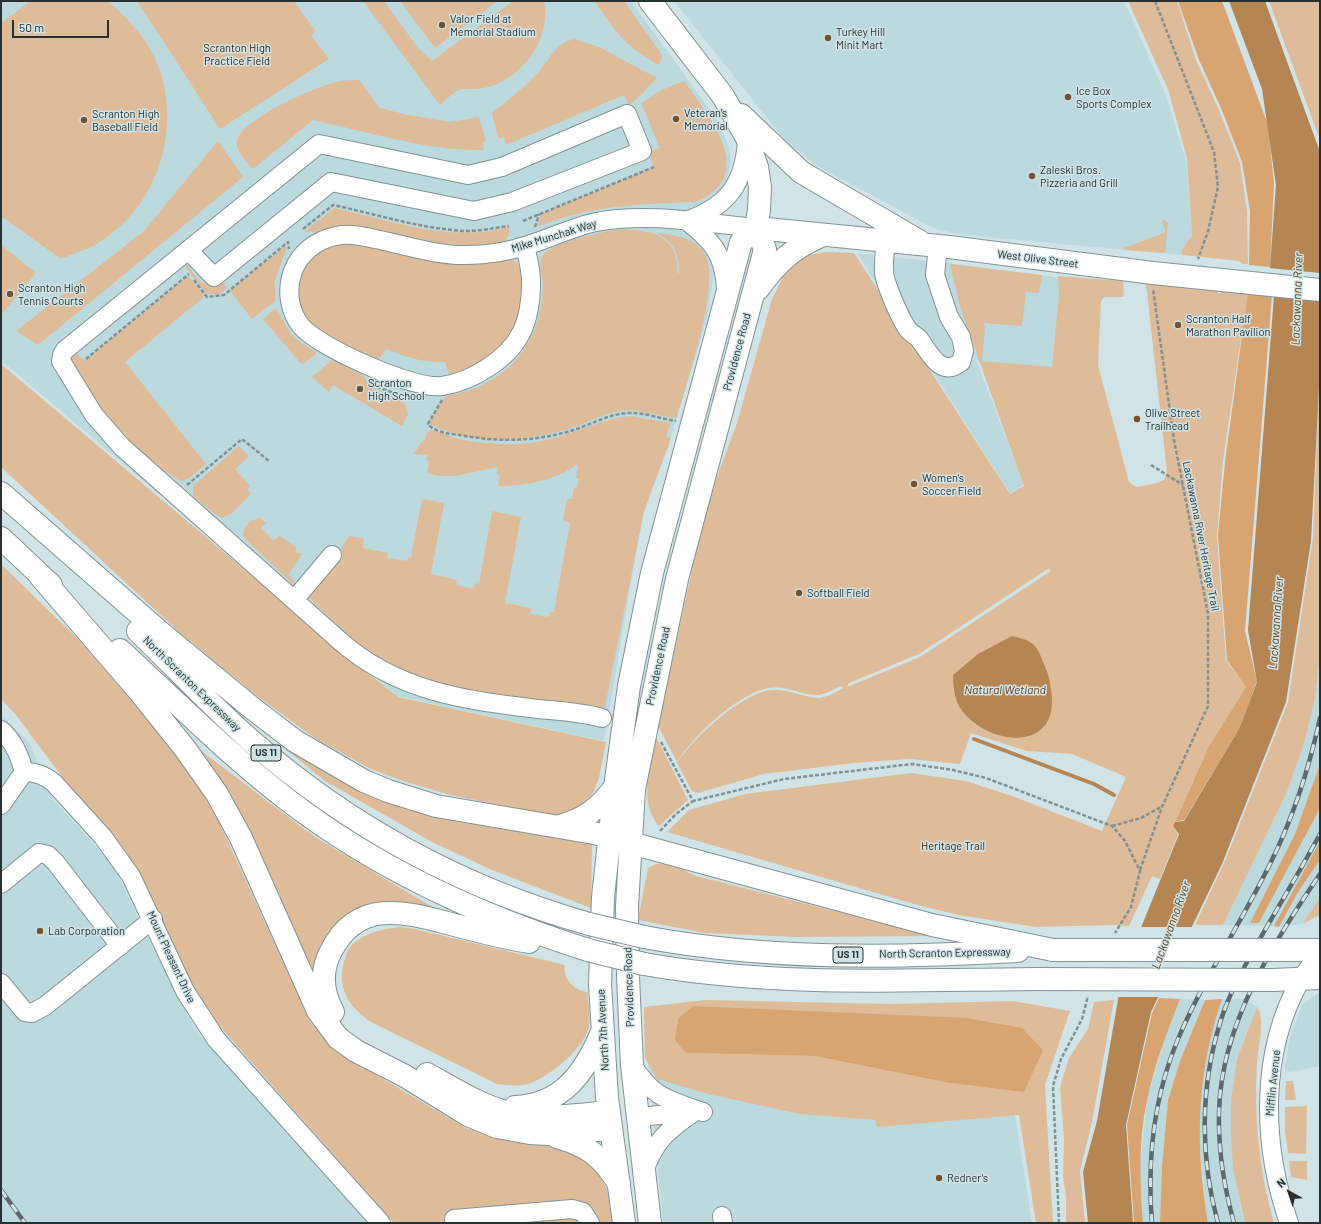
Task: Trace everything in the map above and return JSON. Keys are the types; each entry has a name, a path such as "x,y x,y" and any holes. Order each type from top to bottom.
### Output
{"main road":[{"path":"609,837 614,787 629,686 652,573 741,242 756,228 759,210 760,187 757,167 747,138 722,96 650,1"},
{"path":"722,96 801,172 932,246"},
{"name":"West Olive Street","path":"756,228 932,246 1147,272 1320,290"},
{"name":"Providence Road","path":"638,1117 632,1064 627,940 630,843 634,789 648,717 690,526 765,249 756,228"},
{"path":"752,296 768,274 786,256 807,242 823,235"},
{"path":"1,493 194,661 274,726 318,756 364,781 418,801 460,811 558,826 609,837 932,925 1053,950"},
{"name":"North Scranton Expressway","path":"1,497 238,729 303,783 360,823 421,859 515,900 589,924 644,937 716,949 790,954 955,955 1053,950 1320,951"},
{"name":"North Scranton Expressway","path":"1,538 233,755 283,796 318,822 377,861 441,894 506,922 588,950 644,964 713,975 788,980 1272,980 1311,978"},
{"path":"40,576 139,690 186,750 217,794 241,838 318,1011 331,1030 347,1045 405,1076 468,1115 503,1128 548,1134 573,1141 592,1151 606,1164 619,1184"},
{"path":"558,826 574,822 589,815 605,800 614,787"},
{"name":"North 7th Avenue","path":"609,837 600,940 602,1032 610,1121 624,1223"},
{"path":"588,950 501,936 414,915 381,912 361,918 344,932 332,948 324,967 324,986 330,1005 347,1029 362,1040 488,1106 516,1114 610,1121"},
{"path":"488,1106 519,1107 543,1102 554,1096 580,1074 592,1055 602,1032"},
{"path":"548,1134 610,1121 638,1117 650,1223"}],"street":[{"path":"189,251 214,277 331,182 474,211 512,202 642,151 627,114 502,168 468,175 319,144 189,251 65,350 61,361 94,415 116,440 145,468 355,654 383,671 409,684 444,695 480,702 602,718"},
{"path":"727,296 725,273 720,255 709,240 687,221 710,211 725,200 732,191 743,171 747,138"},
{"name":"Mike Munchak Way","path":"525,246 531,273 532,288 528,313 521,333 508,350 488,367 466,380 436,386 407,381 389,374 318,341 303,329 292,311 290,284 297,263 309,249 325,239 349,235 455,255 480,254 525,246 578,227 609,220 646,218 756,228"},
{"path":"886,241 885,277 904,322 910,332 920,340 936,363 950,368 961,362 964,351 961,337 949,317 936,277 932,246"},
{"path":"294,600 332,555"},
{"path":"1,730 12,742 19,755 24,772 1,805"},
{"name":"Mount Pleasant Drive","path":"24,772 34,772 44,775 54,783 103,837 131,876 153,919 186,991 216,1039 381,1223"},
{"path":"1,884 39,853 48,855 56,862 120,946"},
{"path":"1,983 24,1012 32,1013 45,1006 153,919"},
{"name":"Mifflin Avenue","path":"1289,1223 1276,1184 1272,1162 1269,1140 1269,1097 1279,1037 1286,1013 1311,978 1320,951"},
{"path":"632,1064 648,1086 660,1096 699,1112"},
{"path":"638,1117 699,1112"},
{"path":"644,1172 652,1151 661,1138 674,1126 699,1112"},
{"path":"449,1222 555,1217 572,1209 582,1212 590,1223"}],"path":[{"path":"1155,1 1214,152 1218,187 1208,231 1198,259"},
{"path":"523,221 654,167"},
{"path":"303,229 332,205 436,228 466,231 509,226"},
{"path":"534,229 539,214"},
{"path":"86,359 189,274 207,297 219,297 224,295 288,242"},
{"name":"Lackawanna River Heritage Trail","path":"1111,940 1131,907 1140,871 1162,807 1208,706 1208,614 1174,440 1152,283"},
{"path":"444,395 428,424 431,427 448,433 483,440 531,440 571,431 615,415 632,413 678,422"},
{"path":"182,490 242,439 269,461"},
{"path":"1151,465 1183,485"},
{"path":"648,717 693,801"},
{"path":"660,831 668,822 693,801 784,779 912,764 953,770 986,778 1112,826 1125,841 1140,871"},
{"path":"1112,826 1141,818 1162,807"},
{"path":"1059,1223 1053,1086 1061,1059 1082,1019 1090,990"}],"shaded area":[{"name":"Scranton High School","path":"1,1 631,1 718,121 728,145 731,159 707,319 668,447 643,511 604,741 397,696 1,360"},
{"path":"674,1 1124,1 1166,96 1186,161 1192,235 1181,251 1183,255 963,235 935,229 817,166 784,139"},
{"path":"1178,1 1222,1 1268,125 1274,183 1270,267 1249,265 1250,211 1242,162 1221,108 1199,60"},
{"path":"857,253 1062,278 1053,369 976,360 1024,485 1010,493"},
{"path":"1248,291 1272,295 1245,631 1257,681 1239,729 1184,820 1175,822 1209,746 1246,687 1227,660 1218,535 1225,462"},
{"path":"1320,656 1320,764 1295,834 1250,923 1259,923 1320,808 1320,841 1274,926 1223,925 1286,794 1304,744 1315,699"},
{"path":"1,714 31,745 52,798 113,865 154,950 197,1032 368,1223 1,1223"},
{"path":"1320,764 1320,808 1259,923 1250,923 1295,834"},
{"path":"1320,841 1320,860 1298,892 1279,927 1274,926"},
{"path":"1320,860 1320,898 1302,924 1279,927 1298,892"},
{"path":"1320,992 1320,1066 1291,1072 1284,1071 1290,1037 1302,1005"},
{"path":"1159,998 1180,999 1157,1062 1147,1101 1141,1146 1143,1223 1134,1223 1127,1125 1152,1013"},
{"path":"1180,999 1205,1000 1180,1061 1168,1100 1162,1166 1160,1223 1143,1223 1140,1169 1147,1101 1167,1030"},
{"path":"1222,999 1246,999 1257,1007 1237,1059 1236,1067 1240,1202 1245,1223 1208,1223 1204,1196 1199,1137 1199,1103 1211,1029"},
{"path":"1222,999 1213,1027 1207,1055 1200,1110 1201,1166 1208,1223 1160,1223 1162,1166 1168,1100 1180,1061 1205,1000"},
{"path":"693,1006 967,1018 1022,1028 1043,1050 1024,1092 944,1082 814,1056 686,1053 675,1040 678,1019"},
{"path":"648,1063 1013,1103 1032,1223 663,1223"}],"green space":[{"name":"Scranton High Baseball Field","path":"31,1 108,1 131,23 150,48 159,68 165,93 167,118 165,143 158,168 148,191 134,212 116,230 95,245 61,259 1,216 1,23"},
{"name":"Scranton High Practice Field","path":"137,1 294,1 316,32 311,35 329,59 220,129"},
{"path":"363,1 384,1 418,48 432,61 513,1 544,1 544,27 540,40 534,51 526,62 507,79 488,87 459,90 440,105"},
{"name":"Valor Field at Memorial Stadium","path":"400,1 498,1 435,48"},
{"path":"595,1 624,1 660,52 662,57 659,65 638,52 622,38"},
{"path":"1128,1 1177,1 1196,60 1219,110 1240,163 1247,211 1248,264 1243,264 1239,261 1183,255 1181,251 1192,235 1187,159 1169,92"},
{"path":"1269,1 1320,1 1320,140"},
{"path":"574,39 599,47 657,78 638,98 629,105 624,95 506,145 504,137 498,138 492,113 537,74 556,49"},
{"path":"359,80 380,108 408,115 450,122 479,117 486,141 483,142 484,150 419,144 313,120 253,169 238,149 237,141 241,133 251,123 265,114 298,96 327,85 342,81"},
{"path":"684,81 716,128 723,145 727,162 724,177 714,191 695,202 634,205 596,210 576,214 537,227 541,214 654,167 649,154 651,151 660,148 641,103 662,90"},
{"path":"218,141 243,177 38,345 16,331 144,231"},
{"path":"334,208 424,229 461,233 483,232 509,227 505,239 490,245 466,245 437,242 346,225 335,226 315,232 304,232"},
{"path":"1164,219 1168,223 1165,253 1124,250 1124,248 1166,232 1162,222"},
{"path":"625,229 655,234 663,238 674,251 677,261 677,273 679,273 679,266 677,254 667,240 656,233 668,234 694,243 703,251 708,265 709,284 701,332 677,417 671,418 639,412 620,411 554,433 501,439 465,436 431,425 430,422 445,397 476,388 498,376 517,359 522,352 532,336 540,311 543,283 540,262 545,253 554,247 579,238 593,234"},
{"path":"336,242 510,259 516,262 523,272 523,307 510,337 490,358 464,371 449,374 445,362 429,362 415,359 386,349 380,358 377,359 329,336 317,328 300,310 297,294 299,277 305,263 314,254"},
{"name":"Scranton High Tennis Courts","path":"1,245 36,273 1,315"},
{"path":"285,246 287,248 275,280 275,301 252,319 230,291"},
{"name":"Heritage Trail","path":"826,252 854,253 1010,494 1024,486 961,310 950,264 1042,275 1039,293 1026,292 1022,326 983,323 985,327 982,361 1052,367 1059,295 1058,276 1123,281 1123,297 1105,297 1101,301 1098,365 1129,482 1136,487 1153,484 1164,480 1167,472 1146,284 1218,289 1218,293 1221,293 1221,290 1248,291 1223,461 1217,536 1226,660 1246,687 1209,746 1173,826 1178,834 1160,879 1152,876 1129,926 1036,927 958,915 914,904 667,832 689,810 745,794 911,773 966,781 1015,797 1102,831 1126,777 1072,754 1027,751 971,733 960,764 910,759 854,763 764,774 698,793 692,791 677,763 705,730 745,700 758,693 770,690 782,690 821,698 844,688 841,686 820,695 812,695 775,687 757,692 744,698 717,717 694,740 677,762 658,726 699,538 711,493 737,423 772,299 786,271 808,255","holes":["1049,568 1051,571 920,657 847,687 849,683 919,654","953,687 976,726 958,703"]},
{"path":"185,262 196,277 203,283 221,281 227,288 219,294 207,294 182,263"},
{"path":"188,276 205,296 125,362 206,464 188,479 180,481 166,472 160,473 112,427 70,365 70,354 75,352 85,361"},
{"path":"276,308 291,334 300,342 316,352 315,355 302,365 263,319"},
{"path":"1320,356 1320,656 1315,699 1304,744 1286,794 1223,925 1195,925 1225,861 1288,702 1313,538"},
{"path":"332,360 363,375 371,388 400,399 406,406 408,414 402,426 333,385 329,392 312,377"},
{"path":"1,364 354,662 398,697 606,742 599,778 593,793 583,806 556,817 523,812 520,809 450,795 400,780 369,768 316,739 257,696 179,632 1,467"},
{"path":"630,416 671,423 666,436 671,438 644,512 605,707 479,693 450,688 402,672 360,647 311,600 308,594 331,566 349,536 364,539 363,548 388,553 387,558 407,561 408,557 411,557 422,499 444,503 431,574 457,580 456,585 474,589 475,583 479,584 492,511 521,517 505,603 531,608 530,614 548,617 550,612 554,612 570,523 563,520 567,499 572,499 574,488 577,488 579,479 576,478 578,466 576,465 558,475 538,482 498,486 500,475 497,474 498,467 455,476 439,476 427,473 429,461 426,460 428,455 414,454 422,441 425,440 427,433 431,430 463,440 518,444 548,440 606,421"},
{"path":"239,446 249,456 235,469 250,486 247,489 251,494 231,514 222,518 212,512 193,496 193,486"},
{"path":"260,518 266,523 261,528 274,541 279,535 297,548 295,552 302,554 288,575 296,583 303,585 295,586 243,537 247,524"},
{"path":"1,564 80,641 175,751 209,800 311,1023 336,1051 466,1128 510,1142 568,1146 596,1167 609,1194 613,1223 394,1223 215,1021 189,982 145,883 114,836 68,785 16,715 1,699"},
{"path":"260,726 320,766 592,841 591,908 492,870 432,842 325,781 268,735"},
{"path":"656,737 688,800 659,826 649,806 647,794 647,783"},
{"path":"192,744 315,837 439,911 389,902 361,906 343,919 326,938 316,958 315,977"},
{"path":"656,864 676,867 696,876 933,936 796,937 705,933 638,920 648,868"},
{"path":"1320,898 1320,915 1302,924"},
{"path":"400,927 415,929 565,965 565,974 570,983 578,989 587,992 590,1022 581,1043 566,1060 548,1074 531,1083 523,1085 497,1084 365,1018 352,1005 344,990 342,972 348,950 353,944 364,936 385,929"},
{"path":"706,1000 891,1004 1013,1001 1070,1011 1045,1085 1053,1223 1036,1223 1019,1115 877,1127 875,1120 800,1114 708,1094 657,1079 645,1058 644,1007","holes":["693,1006 800,1012 944,1082 814,1056 687,1053"]},
{"path":"1114,1000 1092,1122 1080,1171 1085,1223 1066,1223 1066,1196 1063,1177 1064,1139 1060,1087 1069,1058 1088,1029 1094,1002"},
{"path":"1257,1007 1260,1012 1261,1034 1256,1083 1257,1124 1261,1164 1274,1223 1245,1223 1233,1168 1231,1101 1237,1059"},
{"path":"1286,1081 1293,1081 1296,1100 1285,1100"},
{"path":"1307,1106 1306,1154 1288,1153 1285,1131 1285,1107"},
{"path":"1289,1161 1307,1161 1307,1180 1291,1177"}],"water":[{"name":"Lackawanna River","path":"1229,1 1265,1 1320,152 1320,368 1311,541 1286,702 1222,864 1151,1012 1126,1125 1133,1223 1088,1223 1083,1172 1097,1121 1121,982 1136,940 1179,834 1173,826 1175,822 1184,821 1239,729 1257,682 1248,630 1274,296 1270,267 1276,185 1262,89"},
{"name":"Natural Wetland","path":"1012,636 1027,640 1038,650 1047,671 1051,690 1051,712 1044,727 1031,735 1015,738 998,735 981,728 967,716 957,702 954,692 953,678 953,675 978,654"}],"pier":[{"path":"1269,268 1320,273 1320,296 1271,292"},
{"path":"1139,927 1194,927 1160,997 1116,997 1126,955"}],"waterway":[{"path":"974,739 1094,784 1114,795"}],"railway":[{"path":"1152,1223 1151,1176 1154,1129 1163,1083 1170,1061 1188,1016 1259,886 1286,829 1300,793 1320,718"},
{"path":"1218,1223 1212,1198 1205,1148 1206,1098 1213,1048 1223,1013 1236,983 1320,834"},
{"path":"1234,1223 1222,1168 1219,1126 1222,1079 1229,1048 1239,1016 1268,957 1320,874"},
{"path":"1,1190 25,1223"}],"place":[{"name":"Valor Field at Memorial Stadium","path":"442,25"},
{"name":"Turkey Hill Minit Mart","path":"828,38"},
{"name":"Ice Box Sports Complex","path":"1068,97"},
{"name":"Veteran's Memorial","path":"676,119"},
{"name":"Scranton High Baseball Field","path":"84,120"},
{"name":"Zaleski Bros. Pizzeria and Grill","path":"1032,176"},
{"name":"Scranton High Tennis Courts","path":"10,294"},
{"name":"Scranton Half Marathon Pavilion","path":"1178,325"},
{"name":"Scranton High School","path":"360,389"},
{"name":"Olive Street Trailhead","path":"1137,419"},
{"name":"Women's Soccer Field","path":"914,484"},
{"name":"Softball Field","path":"799,593"},
{"name":"Lab Corporation","path":"40,931"},
{"name":"Redner's","path":"939,1178"}]}
